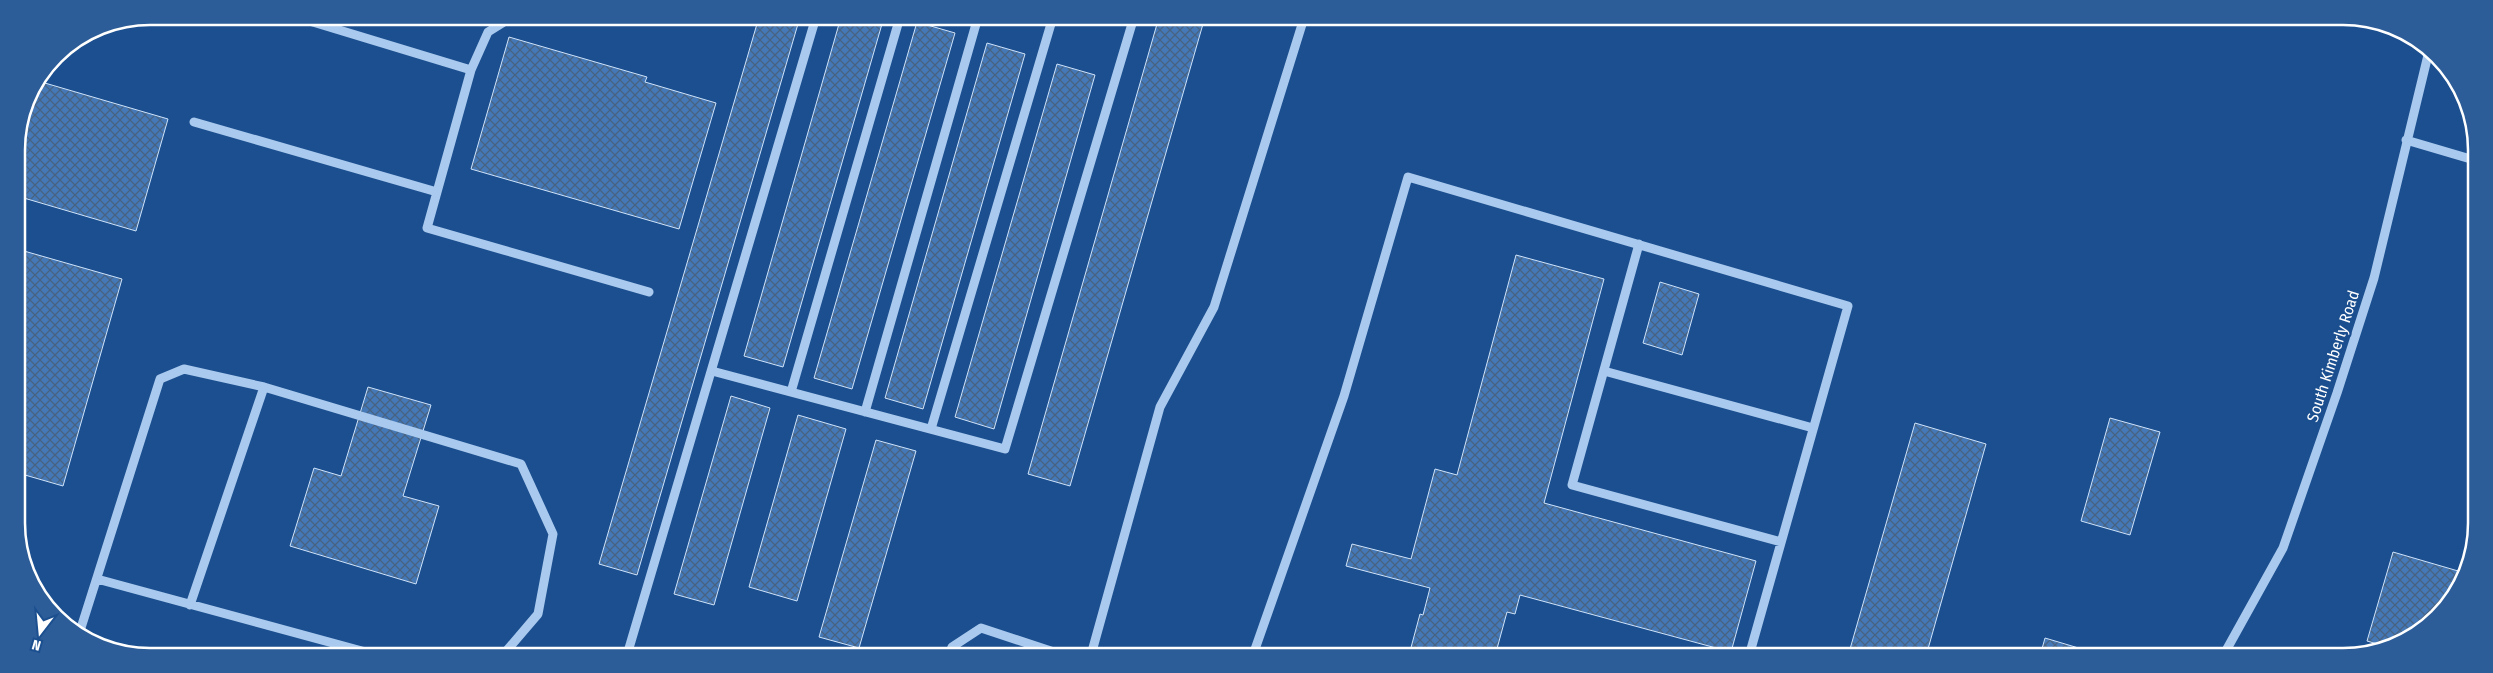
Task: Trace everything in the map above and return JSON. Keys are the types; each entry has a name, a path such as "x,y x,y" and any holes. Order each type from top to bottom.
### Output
{"street":[{"path":"322,25 471,70"},
{"path":"499,25 488,32 471,70 427,228 649,292"},
{"path":"629,648 814,25"},
{"path":"791,392 898,25"},
{"path":"865,412 976,25"},
{"path":"931,429 1051,25"},
{"path":"712,370 1005,449 1132,25"},
{"path":"1093,648 1160,407 1214,307 1302,25"},
{"name":"South Kimberly Road","path":"2227,648 2286,539 2337,393 2374,278 2427,57"},
{"path":"194,122 438,192"},
{"path":"2406,140 2468,158"},
{"path":"1255,648 1344,396 1408,177 1848,306 1751,648"},
{"path":"1639,244 1572,485 1781,542"},
{"path":"81,627 160,378 184,369 264,387 521,464 554,534 538,614 508,648"},
{"path":"1604,370 1813,428"},
{"path":"190,605 264,387"},
{"path":"97,579 350,648"},
{"path":"952,648 981,628 1042,648"}],"building":[{"path":"757,25 798,25 637,575 599,564"},
{"path":"839,25 882,25 783,367 744,356"},
{"path":"916,25 927,25 955,33 852,389 814,378"},
{"path":"1157,25 1203,25 1070,486 1028,474"},
{"path":"509,37 647,77 645,82 716,103 679,229 471,169"},
{"path":"987,43 1025,54 923,409 885,398"},
{"path":"1057,64 1095,75 994,429 955,417"},
{"path":"44,83 168,119 136,231 25,198 25,141 27,125 34,102"},
{"path":"25,251 122,279 63,486 25,475"},
{"path":"1516,255 1604,279 1544,503 1756,561 1732,648 1716,648 1520,595 1515,614 1507,612 1497,648 1411,648 1420,614 1423,615 1430,588 1346,566 1352,544 1411,559 1435,469 1457,475"},
{"path":"1660,282 1699,294 1682,355 1643,343"},
{"path":"368,387 431,405 403,496 439,506 416,584 290,546 314,468 341,476"},
{"path":"731,396 770,408 714,605 674,594"},
{"path":"798,415 846,429 797,601 749,587"},
{"path":"2110,418 2160,432 2130,535 2081,521"},
{"path":"1915,423 1986,444 1928,648 1850,648"},
{"path":"876,440 916,451 859,648 819,637"},
{"path":"2393,552 2459,571 2447,593 2437,606 2413,627 2391,639 2376,643 2367,641"},
{"path":"2045,638 2079,648 2042,648"}]}
